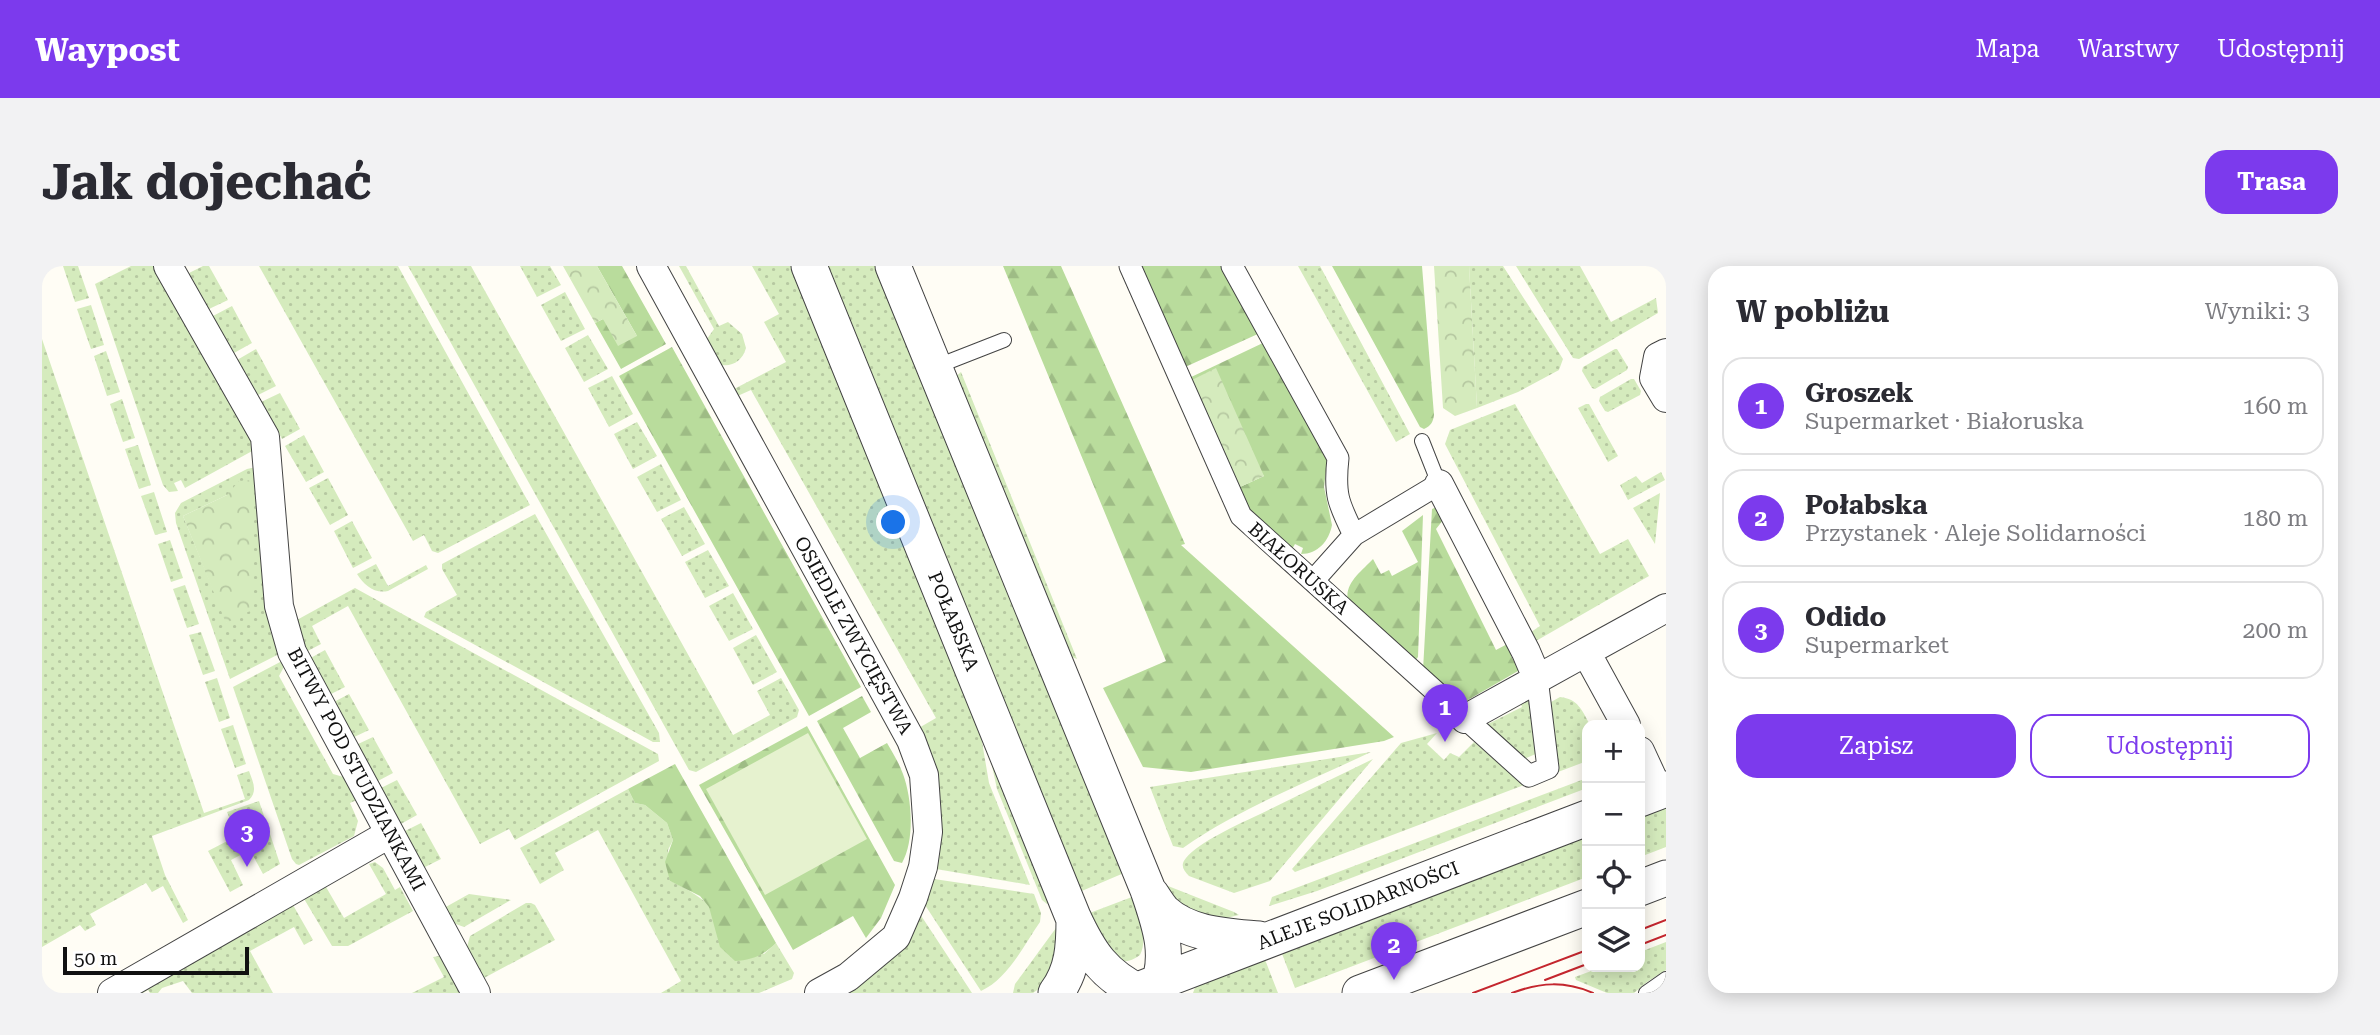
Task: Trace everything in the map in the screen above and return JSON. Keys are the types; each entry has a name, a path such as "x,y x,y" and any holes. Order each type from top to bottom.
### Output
{"street":[{"name":"BITWY POD STUDZIANKAMI","path":"168,266 265,437 279,606 292,652 476,993"},
{"name":"OSIEDLE ZWYCIĘSTWA","path":"651,266 911,740 924,775 928,832 923,867 896,937 848,977 819,993"},
{"name":"POŁABSKA","path":"809,266 1073,919 1096,960 1108,973 1145,990"},
{"path":"893,266 1160,924 1165,947 1145,990"},
{"name":"BIAŁORUSKA","path":"1130,266 1241,516 1529,776 1548,768 1537,678"},
{"path":"1232,266 1338,458 1335,483 1339,505 1354,535"},
{"path":"1666,353 1658,357 1654,378 1666,398"},
{"path":"1313,582 1354,535 1439,484 1527,652 1537,678"},
{"path":"1465,719 1666,608"},
{"path":"1586,652 1623,720"},
{"path":"1645,765 1655,793"},
{"name":"ALEJE SOLIDARNOŚCI","path":"1145,990 1266,940 1582,820"},
{"path":"112,993 389,834"},
{"path":"1645,886 1666,878"},
{"path":"1148,890 1164,912 1192,928 1213,934 1266,940"},
{"path":"1360,993 1582,909"},
{"path":"1056,993 1070,968 1074,944 1073,919"}],"lane":[{"path":"934,368 1004,340"},
{"path":"1422,441 1439,484"},
{"path":"1646,993 1666,979"}],"green space":[{"path":"63,266 78,266 89,298 75,302"},
{"path":"131,266 160,266 253,438 254,450 185,488 181,480 174,483 178,491 169,492 163,485 95,284"},
{"path":"209,266 228,300 209,309 189,273"},
{"path":"259,266 398,266 530,505 438,553 432,551 424,535 413,541"},
{"path":"408,266 471,266 733,735 770,715 757,691 781,678 799,710 797,717 696,772 689,770"},
{"path":"520,266 550,266 561,285 537,297"},
{"path":"563,266 597,266 637,336 618,346 603,319 595,323"},
{"path":"597,266 622,266 666,344 621,369 595,323 603,319 637,336"},
{"path":"679,266 686,266 719,326 728,322 742,334 746,348 735,363 717,364 702,346 714,329"},
{"path":"752,266 791,266 979,724 989,783 1030,885 936,869 917,729 936,718 751,390 733,398 734,389 786,362 764,322 779,314"},
{"path":"824,266 880,266 1124,873 1077,893"},
{"path":"1003,266 1061,266 1185,544 1181,545 1394,737 1384,741 1191,772 1143,767 1103,688 1166,661"},
{"path":"1138,266 1223,266 1260,333 1183,368"},
{"path":"1298,266 1320,266 1410,434 1396,442"},
{"path":"1332,266 1422,266 1434,415 1431,424 1426,428 1420,427"},
{"path":"1434,266 1469,266 1477,408 1455,416 1443,408"},
{"path":"1469,266 1503,266 1563,359 1559,370 1518,392 1477,408"},
{"path":"1516,266 1580,266 1611,322 1656,298 1658,313 1579,359 1573,358"},
{"path":"565,292 585,329 561,341 541,305"},
{"path":"91,305 104,345 91,349 77,309"},
{"path":"232,306 252,343 234,353 213,316"},
{"path":"588,335 608,369 584,382 565,348"},
{"path":"42,339 204,813 245,799 237,775 249,771 254,790 249,800 152,836 165,875 188,920 183,923 163,886 152,892 146,883 90,914 96,925 85,931 80,925 42,947"},
{"path":"1265,342 1328,455 1324,487 1332,525 1322,546 1313,552 1301,554 1303,548 1295,544 1291,551 1248,512 1232,479 1236,478 1240,487 1264,476 1192,380 1234,474 1230,475 1187,379"},
{"path":"672,347 861,687 809,716 619,376"},
{"path":"256,349 276,386 258,395 237,360"},
{"path":"1615,349 1628,367 1627,370 1595,389 1592,388 1582,371 1583,367"},
{"path":"106,351 120,392 107,396 94,356"},
{"path":"1216,368 1264,476 1240,487 1192,380"},
{"path":"961,372 1077,659 1072,657 953,379"},
{"path":"612,376 633,414 609,427 588,388"},
{"path":"1634,379 1641,391 1640,395 1608,412 1605,411 1599,401 1600,397"},
{"path":"280,393 300,429 282,439 261,402"},
{"path":"122,399 135,438 123,442 110,404"},
{"path":"1515,404 1600,554 1628,539 1649,576 1529,645 1525,636 1540,626 1445,444 1450,430"},
{"path":"1589,404 1618,456 1608,462 1578,408"},
{"path":"637,422 657,456 633,469 614,434"},
{"path":"304,435 324,472 306,482 285,446"},
{"path":"138,445 151,485 139,489 125,449"},
{"path":"661,464 681,500 657,512 637,477"},
{"path":"256,467 265,603 271,633 279,654 230,679 176,523 175,513 181,503","holes":["227,495 227,623 183,516"]},
{"path":"1661,472 1665,480 1628,500 1620,485 1636,476 1642,483"},
{"path":"328,478 348,515 330,525 309,488"},
{"path":"253,480 252,610 226,623 183,516 227,495 239,481"},
{"path":"154,492 167,532 155,535 141,496"},
{"path":"1660,493 1655,544 1633,508"},
{"path":"1439,506 1447,515 1436,529 1496,650 1513,641 1519,651 1511,656 1518,671 1461,704 1423,670 1432,509"},
{"path":"684,507 705,544 682,556 661,519"},
{"path":"535,514 659,733 660,742 653,742 424,617 426,612 457,595 442,569 442,564"},
{"path":"1423,515 1418,657 1414,662 1348,601 1347,595 1351,583 1373,559 1381,574 1389,570 1392,576 1418,562 1402,531"},
{"path":"352,521 372,558 353,568 334,531"},
{"path":"170,540 183,578 171,582 158,544"},
{"path":"708,550 729,586 705,598 685,562"},
{"path":"376,564 388,586 426,565 428,569 388,591 378,591 366,585 357,574"},
{"path":"185,585 199,624 187,628 173,589"},
{"path":"355,588 658,754 659,761 515,840 509,829 480,844 348,606 312,626 321,644 304,653 295,621"},
{"path":"733,593 753,629 729,641 709,606"},
{"path":"201,632 215,671 203,675 189,635"},
{"path":"756,635 777,672 753,685 733,648"},
{"path":"325,650 345,687 327,696 307,660"},
{"path":"282,661 285,665 279,676 333,774 347,778 359,799 350,803 358,821 354,836 299,865 292,859 233,687"},
{"path":"217,678 230,718 219,722 205,682"},
{"path":"349,694 369,730 352,738 332,703"},
{"path":"1529,695 1538,753 1524,759 1486,725 1522,707 1518,698"},
{"path":"862,696 871,712 843,728 860,758 887,743 896,758 906,784 911,819 909,843 902,863 894,861 817,721"},
{"path":"1560,697 1566,698 1582,710 1587,720 1582,720 1582,763 1558,772 1549,707 1551,702"},
{"path":"233,725 246,764 235,768 221,729"},
{"path":"807,726 895,885 881,918 866,938 853,916 793,950 699,785"},
{"path":"808,733 867,839 765,895 706,789"},
{"path":"1437,733 1427,744 1444,760 1450,753 1459,757 1474,742 1524,785 1295,872 1292,869 1401,743"},
{"path":"373,737 393,773 376,782 356,745"},
{"path":"989,752 1050,903 1042,900 997,789"},
{"path":"1371,752 1251,808 1183,848 1173,846 1150,787"},
{"path":"1373,759 1270,881 1234,893 1189,876 1184,870 1183,863 1186,858 1209,840"},
{"path":"675,764 776,943 757,956 735,961 720,947 709,907 700,896 670,881 665,862 673,840 667,823 645,805 635,803 628,789"},
{"path":"397,780 417,815 399,825 379,789"},
{"path":"1582,780 1582,790 1317,891 1269,906 1272,897"},
{"path":"628,789 635,803 645,805 667,823 673,840 668,850 670,881 707,904 764,954 776,943 794,973 792,979 759,993 661,993 681,981 598,830 555,853 564,870 540,884 520,848"},
{"path":"259,801 280,864 263,874 250,850 231,860 243,885 230,892 208,851 237,836 227,812"},
{"path":"1666,805 1666,847 1645,855 1645,846 1645,813"},
{"path":"421,823 441,859 423,868 403,832"},
{"path":"1582,837 1582,879 1295,988 1281,951"},
{"path":"375,862 383,868 395,890 400,887 413,911 348,946 332,946 300,892 322,880 344,918 386,894 369,864"},
{"path":"934,879 1034,894 1041,913 1040,922 1007,970 991,986 981,991 925,905"},
{"path":"1163,884 1239,915 1218,920 1185,910"},
{"path":"469,894 511,900 464,927 453,923 444,908"},
{"path":"1132,897 1142,926 1142,948 1140,955 1134,959 1119,961 1115,960 1087,914"},
{"path":"289,898 313,940 304,945 294,927 250,951 273,993 192,993 183,981 162,988 158,993 150,993 148,990 143,993 128,993"},
{"path":"526,903 535,905 555,940 484,978 467,947 470,936"},
{"path":"920,914 972,993 849,993 882,967"},
{"path":"1056,928 1060,952 1040,988 1033,993 1013,993 1015,984"},
{"path":"1666,942 1666,970 1634,993 1607,993 1576,980 1575,977 1588,972 1645,972 1645,950"},
{"path":"439,956 461,993 412,993 444,977 433,957"},
{"path":"1264,957 1278,993 1193,993 1196,985"}],"tram line":[{"path":"1645,928 1666,920"},
{"path":"1645,943 1666,935"},
{"path":"1473,993 1582,952"},
{"path":"1545,980 1582,966"},
{"path":"1512,993 1553,984 1573,986 1593,993"}],"place":[{"name":"Groszek","path":"1445,742"},
{"name":"Odido","path":"247,867"},
{"name":"Połabska","path":"1394,980"}]}
